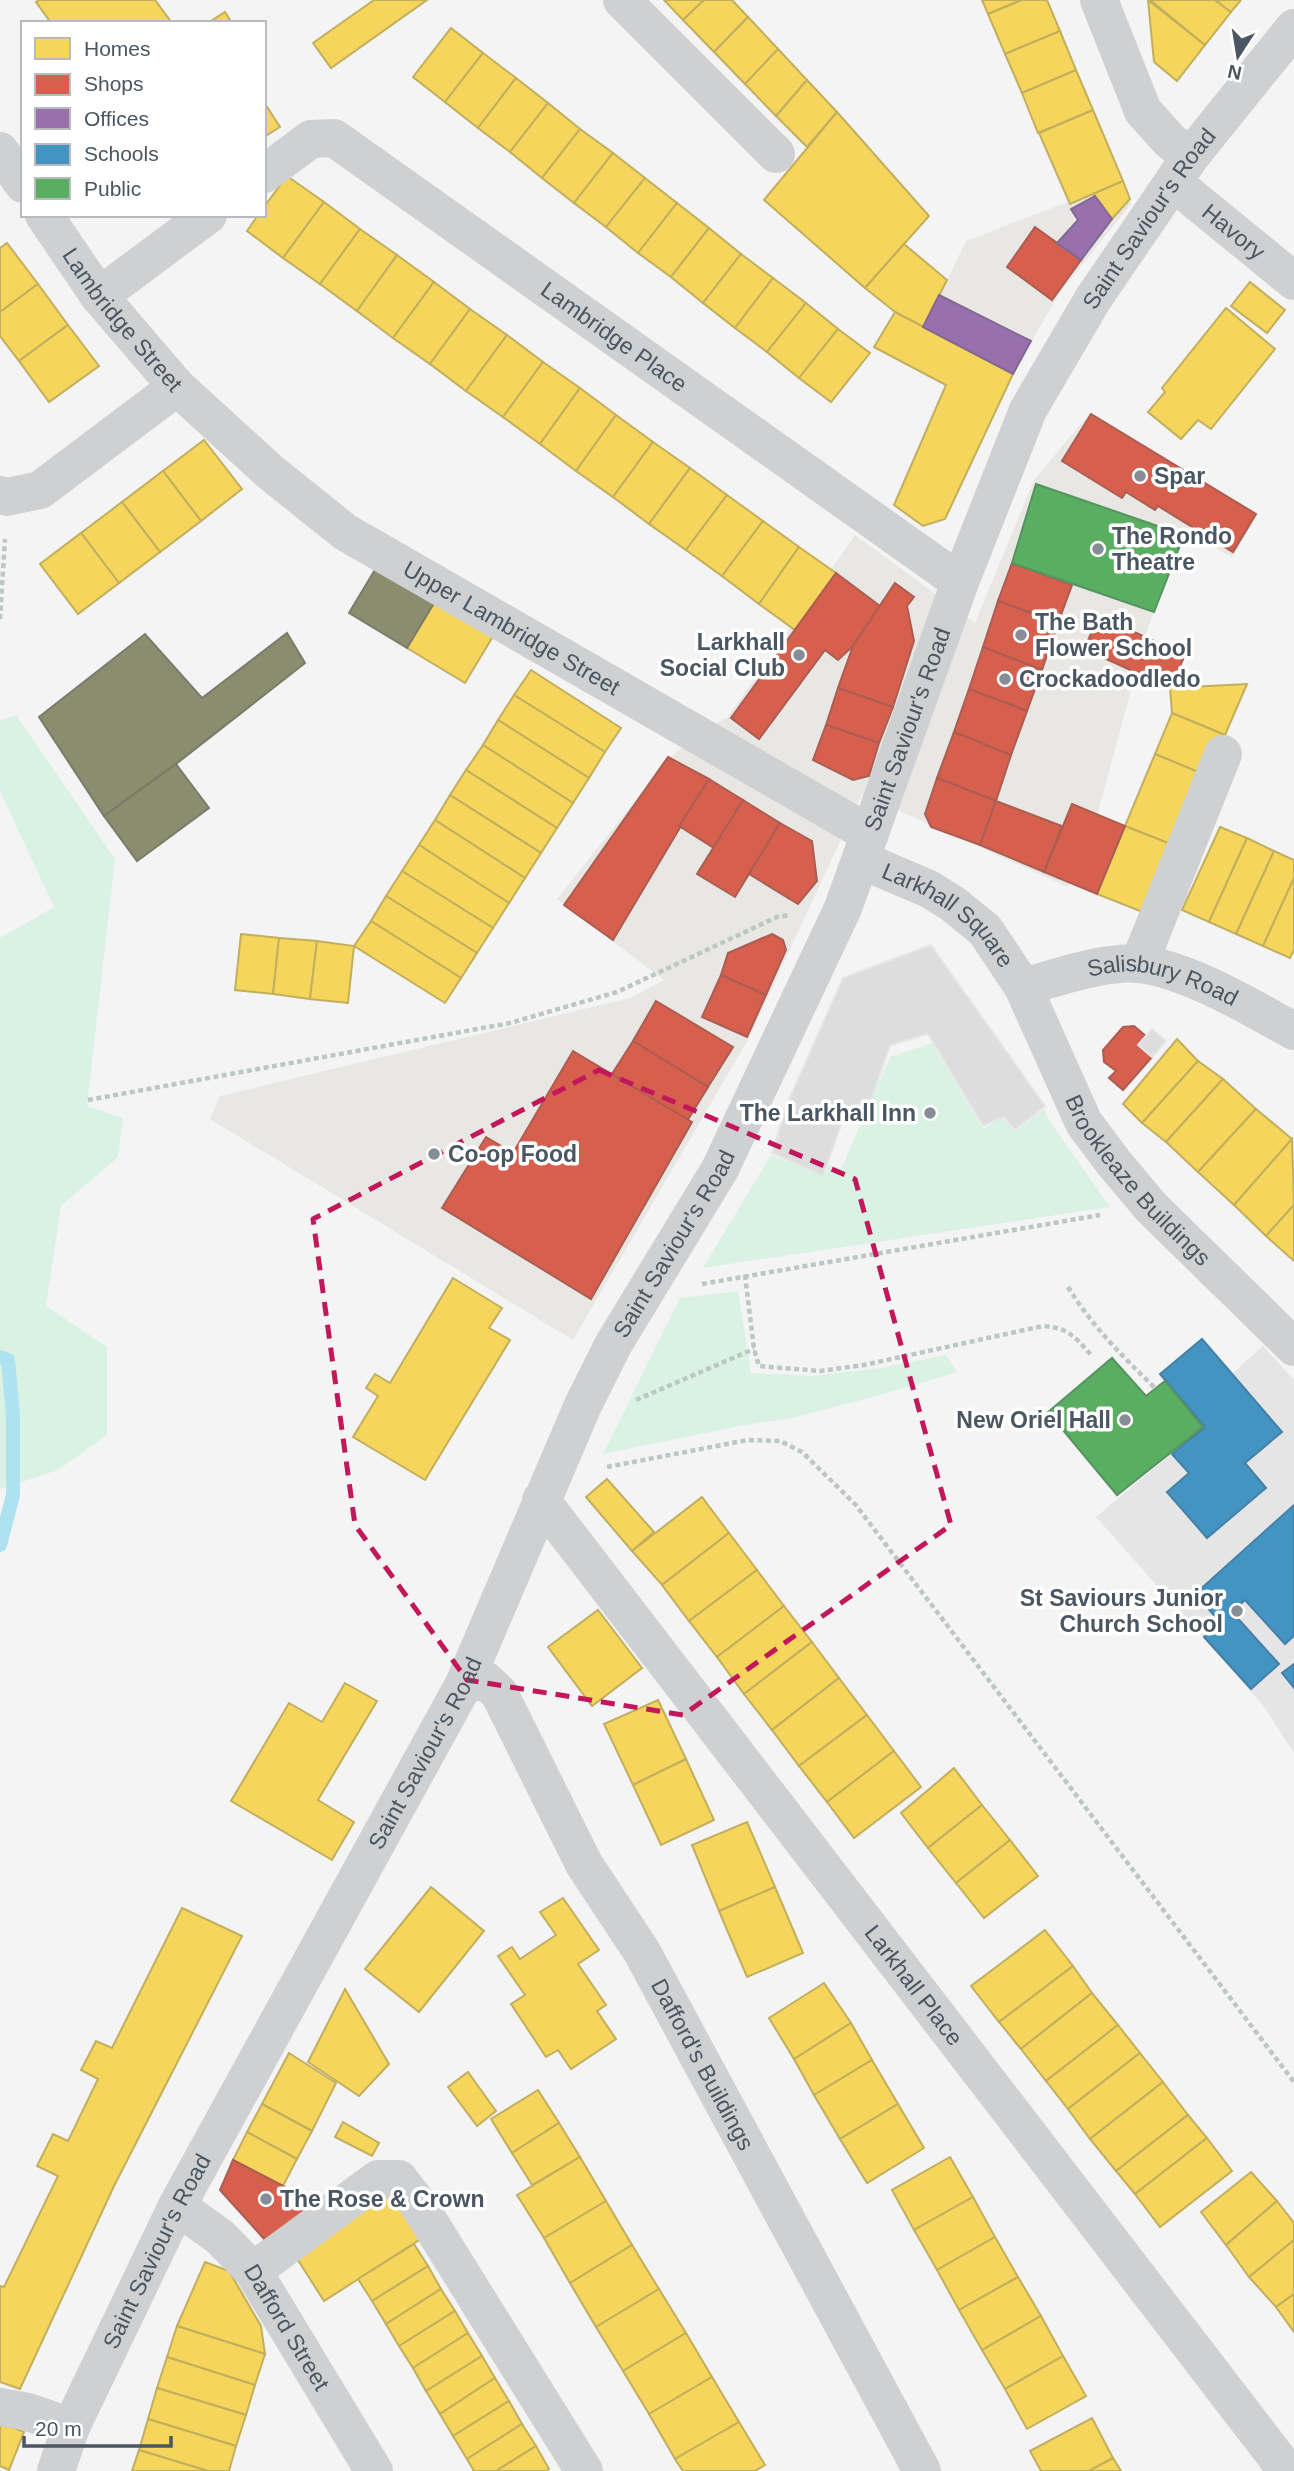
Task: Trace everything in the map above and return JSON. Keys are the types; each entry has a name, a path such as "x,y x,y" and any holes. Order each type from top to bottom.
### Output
{"street":[{"path":"622,0 776,153"},
{"name":"Havory","path":"1099,0 1143,111 1170,141 1182,170 1294,281"},
{"name":"Saint Saviour's Road","path":"56,2471 71,2427 177,2206 464,1684 541,1500 613,1345 720,1169 843,908 960,582 1028,410 1093,299 1182,170 1294,28"},
{"name":"Lambridge Place","path":"266,172 311,139 334,138 960,582"},
{"path":"0,151 21,181"},
{"name":"Lambridge Street","path":"3,496 40,490 177,387 99,296 45,217"},
{"path":"99,296 205,217"},
{"name":"Upper Lambridge Street","path":"177,387 269,471 345,531 865,847"},
{"path":"1139,964 1223,754"},
{"name":"Larkhall Square","path":"865,847 953,904 985,930 1023,986"},
{"name":"Salisbury Road","path":"1023,986 1096,967 1139,964 1186,977 1294,1031"},
{"name":"Brookleaze Buildings","path":"1023,986 1084,1123 1151,1207 1294,1346"},
{"name":"Larkhall Place","path":"541,1500 1287,2471"},
{"name":"Dafford's Buildings","path":"464,1684 486,1681 499,1693 584,1864 642,1952 922,2471"},
{"path":"253,2271 378,2179 398,2179 418,2204 584,2471"},
{"name":"Dafford Street","path":"177,2206 220,2237 253,2271 374,2471"},
{"path":"0,2407 28,2412 71,2427"}],"path":[{"path":"0,619 3,496"},
{"path":"88,1100 510,1023 617,992 777,916 843,908"},
{"path":"662,1262 698,1285 1151,1207"},
{"path":"745,1275 754,1349 759,1366 820,1371 864,1365 1043,1326 1059,1327 1074,1335 1091,1355"},
{"path":"1068,1287 1084,1313 1108,1342 1155,1388"},
{"path":"583,1405 616,1408 754,1349"},
{"path":"598,1469 748,1440 780,1441 802,1452 855,1504 1294,2082"}],"highlighted area":[{"path":"599,1070 855,1179 951,1525 683,1715 467,1680 355,1525 313,1219"}],"shaded area":[{"path":"1120,182 1131,204 1058,295 1013,374 924,327 966,241"},
{"path":"1091,412 1257,515 1232,557 1185,532 1148,628 1089,845 1068,887 862,794 749,1038 573,1340 210,1119 220,1096 630,998 664,980 557,899 669,758 712,725 727,718 855,535 975,623 1034,480"},
{"name":"St Saviours Junior Church School","path":"1263,1346 1294,1380 1294,1753 1262,1704 1096,1517 1202,1428 1189,1412"}],"green space":[{"path":"16,715 115,859 87,1106 123,1118 118,1157 61,1206 46,1306 107,1347 107,1435 58,1470 0,1489 0,938 54,907 0,791 0,721"},
{"path":"932,1043 983,1129 1003,1117 1016,1131 1044,1109 1110,1207 703,1268 771,1155 824,1176 829,1165 841,1169 890,1057"},
{"path":"738,1291 751,1373 813,1376 880,1368 946,1355 957,1372 787,1419 603,1454 680,1298"}],"building: Homes":[{"path":"155,0 171,21 50,21 36,2"},
{"path":"374,0 427,0 331,68 313,43"},
{"path":"664,0 704,0 683,20"},
{"path":"704,0 732,0 748,17 714,52 683,20"},
{"path":"982,0 1022,0 988,14"},
{"path":"1022,0 1047,0 1060,31 1005,54 988,14"},
{"path":"1148,0 1205,45 1177,81 1154,62"},
{"path":"1150,0 1215,0 1231,12 1205,45"},
{"path":"1215,0 1241,0 1231,12"},
{"path":"225,12 231,21 211,21"},
{"path":"748,17 778,49 745,84 714,52"},
{"path":"451,28 483,53 445,102 413,77"},
{"path":"1060,31 1076,70 1022,93 1005,54"},
{"path":"778,49 807,80 776,116 745,84"},
{"path":"483,53 516,78 478,128 445,102"},
{"path":"1076,70 1093,110 1038,133 1022,93"},
{"path":"516,78 548,103 510,152 478,128"},
{"path":"807,80 837,112 807,147 776,116"},
{"path":"548,103 580,129 542,178 510,152"},
{"path":"266,105 280,127 266,136"},
{"path":"1093,110 1123,181 1070,204 1039,133"},
{"path":"837,112 929,216 865,288 764,200"},
{"path":"580,129 613,153 574,203 542,178"},
{"path":"613,153 645,178 606,227 574,203"},
{"path":"287,176 324,202 283,258 247,231 257,217 266,217 266,204"},
{"path":"645,178 677,203 638,253 606,227"},
{"path":"1123,181 1130,199 1112,219 1093,194"},
{"path":"324,202 360,229 320,284 283,258"},
{"path":"677,203 709,228 671,277 638,253"},
{"path":"709,228 741,254 703,303 671,277"},
{"path":"360,229 397,255 357,311 320,284"},
{"path":"7,243 38,284 0,312 0,248"},
{"path":"904,244 947,280 923,327 895,312 865,288"},
{"path":"741,254 773,278 735,328 703,303"},
{"path":"397,255 434,282 393,338 357,311"},
{"path":"773,278 806,303 767,352 735,328"},
{"path":"434,282 470,309 430,364 393,338"},
{"path":"1250,282 1285,310 1267,333 1231,306"},
{"path":"38,284 68,325 19,361 0,336 0,312"},
{"path":"806,303 838,329 799,378 767,352"},
{"path":"1226,308 1275,349 1211,429 1198,420 1181,439 1148,412 1165,392 1162,388"},
{"path":"470,309 507,335 466,391 430,364"},
{"path":"895,312 1013,374 945,519 923,526 894,505 946,385 874,347"},
{"path":"68,325 99,366 49,402 19,361"},
{"path":"838,329 870,353 831,402 799,378"},
{"path":"507,335 543,362 503,417 466,391"},
{"path":"543,362 580,388 540,444 503,417"},
{"path":"580,388 616,415 576,471 540,444"},
{"path":"616,415 653,442 613,497 576,471"},
{"path":"204,440 242,489 201,521 163,471"},
{"path":"653,442 690,468 649,524 613,497"},
{"path":"690,468 727,495 686,550 649,524"},
{"path":"163,471 201,521 160,552 122,502"},
{"path":"727,495 763,521 722,576 686,550"},
{"path":"122,502 160,552 119,583 81,533"},
{"path":"763,521 799,547 759,604 722,576"},
{"path":"81,533 119,583 78,614 40,564"},
{"path":"799,547 836,573 795,630 759,604"},
{"path":"437,598 495,633 465,683 407,648"},
{"path":"531,670 621,728 605,752 514,695"},
{"path":"1247,684 1225,735 1172,713 1170,688"},
{"path":"514,695 605,752 589,778 498,720"},
{"path":"1172,713 1225,735 1208,776 1155,754"},
{"path":"498,720 589,778 573,803 483,745"},
{"path":"483,745 573,803 557,828 466,770"},
{"path":"1155,754 1208,776 1178,847 1125,826"},
{"path":"466,770 557,828 541,853 450,795"},
{"path":"450,795 541,853 525,878 435,820"},
{"path":"435,820 525,878 509,903 419,845"},
{"path":"1125,826 1178,847 1150,915 1097,894"},
{"path":"1220,827 1247,838 1209,922 1182,910"},
{"path":"1247,838 1274,851 1236,934 1209,922"},
{"path":"419,845 509,903 493,928 402,871"},
{"path":"1274,851 1294,860 1294,878 1263,946 1236,934"},
{"path":"402,871 493,928 477,953 386,896"},
{"path":"1294,878 1294,950 1290,958 1263,946"},
{"path":"386,896 477,953 461,978 371,921"},
{"path":"371,921 461,978 445,1003 354,946"},
{"path":"241,934 279,938 273,994 235,990"},
{"path":"279,938 317,941 310,999 273,994"},
{"path":"317,941 354,946 348,1003 310,999"},
{"path":"1177,1039 1198,1061 1142,1123 1123,1104"},
{"path":"1198,1061 1223,1079 1166,1142 1142,1123"},
{"path":"1223,1079 1256,1109 1198,1172 1166,1142"},
{"path":"1256,1109 1292,1139 1234,1205 1198,1172"},
{"path":"1292,1139 1294,1205 1266,1236 1234,1205"},
{"path":"1294,1205 1294,1261 1266,1236"},
{"path":"453,1278 502,1308 489,1328 510,1340 425,1480 353,1437 378,1396 366,1388 375,1374 390,1383"},
{"path":"607,1479 654,1532 632,1551 586,1497"},
{"path":"702,1497 729,1533 662,1585 632,1551"},
{"path":"729,1533 757,1570 689,1621 662,1585"},
{"path":"757,1570 784,1606 717,1657 689,1621"},
{"path":"784,1606 812,1642 744,1694 717,1657"},
{"path":"598,1610 642,1668 592,1706 548,1647"},
{"path":"812,1642 839,1678 772,1730 744,1694"},
{"path":"839,1678 867,1715 799,1766 772,1730"},
{"path":"345,1683 377,1701 318,1800 354,1822 332,1860 231,1801 289,1703 322,1722"},
{"path":"658,1700 686,1759 633,1785 604,1724"},
{"path":"867,1715 894,1751 827,1802 799,1766"},
{"path":"894,1751 921,1787 854,1838 827,1802"},
{"path":"686,1759 714,1820 661,1845 633,1785"},
{"path":"954,1768 982,1805 928,1848 901,1813"},
{"path":"982,1805 1010,1840 956,1883 928,1848"},
{"path":"747,1822 775,1887 719,1911 692,1845"},
{"path":"1010,1840 1038,1876 984,1918 956,1883"},
{"path":"431,1887 484,1931 419,2012 365,1969"},
{"path":"775,1887 803,1953 747,1977 719,1911"},
{"path":"563,1898 599,1950 578,1964 606,2005 597,2011 616,2039 571,2069 558,2050 546,2057 511,2004 525,1995 498,1956 512,1947 520,1959 556,1935 540,1912"},
{"path":"182,1908 242,1936 114,2186 20,2389 0,2382 0,2286 4,2287 58,2176 37,2166 53,2134 68,2141 98,2079 81,2070 96,2041 112,2048"},
{"path":"1045,1930 1073,1966 999,2022 971,1986"},
{"path":"1073,1966 1092,1993 1021,2049 999,2022"},
{"path":"824,1983 851,2023 794,2059 769,2018"},
{"path":"345,1989 389,2064 359,2096 308,2062"},
{"path":"1092,1993 1118,2025 1046,2081 1021,2049"},
{"path":"851,2023 872,2060 814,2095 794,2059"},
{"path":"1118,2025 1140,2053 1068,2109 1046,2081"},
{"path":"289,2053 336,2083 312,2131 262,2104"},
{"path":"1140,2053 1163,2082 1090,2139 1068,2109"},
{"path":"872,2060 898,2104 840,2139 814,2095"},
{"path":"468,2072 496,2111 477,2126 448,2087"},
{"path":"1163,2082 1188,2115 1116,2171 1090,2139"},
{"path":"538,2090 559,2123 512,2153 491,2119"},
{"path":"262,2104 312,2131 297,2159 247,2132"},
{"path":"898,2104 924,2148 867,2183 840,2139"},
{"path":"1188,2115 1207,2138 1135,2194 1116,2171"},
{"path":"343,2122 379,2143 372,2156 335,2137"},
{"path":"559,2123 580,2157 532,2185 512,2153"},
{"path":"247,2132 297,2159 283,2186 233,2160"},
{"path":"1207,2138 1232,2171 1160,2227 1135,2194"},
{"path":"580,2157 606,2201 544,2238 517,2195"},
{"path":"950,2157 973,2197 914,2230 892,2190"},
{"path":"1251,2172 1277,2201 1226,2245 1201,2212"},
{"path":"392,2181 427,2235 324,2301 289,2246"},
{"path":"973,2197 995,2237 937,2270 914,2230"},
{"path":"606,2201 632,2245 570,2283 544,2238"},
{"path":"1277,2201 1294,2223 1294,2240 1249,2277 1226,2245"},
{"path":"995,2237 1018,2277 959,2310 937,2270"},
{"path":"1294,2240 1294,2294 1276,2307 1249,2277"},
{"path":"414,2244 428,2266 372,2301 358,2279"},
{"path":"632,2245 659,2289 596,2327 570,2283"},
{"path":"205,2262 229,2271 261,2326 265,2354 177,2326"},
{"path":"428,2266 441,2289 386,2324 372,2301"},
{"path":"1018,2277 1041,2316 982,2350 959,2310"},
{"path":"441,2289 455,2311 399,2346 386,2324"},
{"path":"659,2289 686,2333 623,2371 596,2327"},
{"path":"1294,2294 1294,2332 1276,2307"},
{"path":"455,2311 468,2333 413,2368 399,2346"},
{"path":"1041,2316 1063,2356 1005,2389 982,2350"},
{"path":"177,2326 265,2354 255,2385 167,2357"},
{"path":"468,2333 482,2356 426,2391 413,2368"},
{"path":"686,2333 712,2377 649,2414 623,2371"},
{"path":"482,2356 495,2378 440,2414 426,2391"},
{"path":"1063,2356 1086,2396 1027,2429 1005,2389"},
{"path":"167,2357 255,2385 246,2415 157,2388"},
{"path":"712,2377 739,2422 675,2459 649,2414"},
{"path":"495,2378 509,2401 453,2436 440,2414"},
{"path":"157,2388 246,2415 236,2446 148,2419"},
{"path":"509,2401 522,2424 467,2459 453,2436"},
{"path":"1092,2418 1113,2458 1089,2471 1041,2471 1030,2451"},
{"path":"148,2419 236,2446 229,2471 208,2471 139,2450"},
{"path":"0,2422 24,2432 9,2470 0,2466"},
{"path":"739,2422 765,2465 755,2471 683,2471 675,2459"},
{"path":"522,2424 536,2446 496,2471 474,2471 467,2459"},
{"path":"536,2446 549,2469 546,2471 496,2471"},
{"path":"139,2450 208,2471 132,2471"},
{"path":"1113,2458 1121,2471 1089,2471"}],"building: Shops":[{"path":"1035,227 1081,260 1052,300 1007,267"},
{"name":"Spar","path":"1091,414 1256,514 1233,552 1158,506 1155,510 1126,492 1122,498 1062,461"},
{"path":"1012,563 1072,585 1058,623 998,601"},
{"name":"Larkhall Social Club","path":"836,573 880,606 853,646 838,660 825,650 759,739 731,718"},
{"path":"895,583 914,597 907,606 914,641 893,707 838,688 853,646"},
{"name":"The Bath Flower School","path":"998,601 1058,623 1042,670 983,647"},
{"path":"1099,616 1185,655 1170,688 1084,649"},
{"name":"Crockadoodledo","path":"983,647 1042,670 1027,711 969,689"},
{"path":"838,688 893,707 879,743 826,725"},
{"path":"969,689 1027,711 1011,755 954,732"},
{"path":"826,725 879,743 869,776 853,780 813,760"},
{"path":"954,732 1011,755 996,801 937,778"},
{"path":"668,757 709,779 613,940 564,905"},
{"path":"937,778 996,801 980,845 931,827 925,814"},
{"path":"709,779 743,800 714,848 679,826"},
{"path":"743,800 780,823 735,897 697,874"},
{"path":"996,801 1062,826 1044,872 980,845"},
{"path":"1072,804 1125,826 1097,894 1044,872"},
{"path":"780,823 812,841 817,881 798,904 749,874"},
{"path":"772,934 783,940 786,950 766,995 721,975 728,953"},
{"path":"721,975 766,995 747,1037 702,1017"},
{"path":"656,1001 733,1047 708,1087 633,1041"},
{"path":"1134,1026 1146,1036 1138,1045 1152,1057 1123,1090 1109,1078 1116,1071 1104,1062 1103,1050 1123,1027"},
{"path":"633,1041 708,1087 687,1121 612,1074"},
{"path":"573,1051 692,1122 591,1299 442,1208 486,1137 513,1153"},
{"name":"The Rose & Crown","path":"233,2160 320,2207 265,2240 220,2190"}],"building: Offices":[{"path":"1095,196 1112,219 1081,260 1057,243 1078,220 1071,209"},
{"path":"939,295 1031,341 1013,374 923,327"}],"building: Schools":[{"path":"1202,1339 1282,1432 1245,1463 1266,1488 1207,1538 1167,1492 1189,1473 1172,1454 1205,1427 1160,1374"},
{"path":"1294,1505 1294,1636 1285,1644 1245,1600 1232,1612 1279,1664 1251,1689 1204,1637 1221,1623 1195,1594"},
{"path":"1294,1664 1294,1688 1282,1673"}],"building: Public":[{"name":"The Rondo Theatre","path":"1036,484 1184,535 1154,612 1012,563"},
{"name":"New Oriel Hall","path":"1112,1358 1146,1396 1165,1381 1203,1427 1117,1495 1048,1412"}],"building: Industry":[{"path":"379,563 437,598 407,648 349,613"},
{"path":"287,633 305,663 176,764 104,816 39,717 145,634 202,698"},
{"path":"176,764 209,808 137,861 104,816"}],"building: Other":[{"path":"931,945 1045,1106 1015,1130 1003,1117 983,1126 928,1034 890,1045 865,1118 846,1111 823,1176 772,1153 788,1102 843,978"},
{"path":"1152,1029 1166,1041 1152,1057 1138,1045"}],"waterway":[{"path":"0,1357 8,1360 13,1415 13,1495 0,1545"}],"place":[{"name":"Spar","path":"1140,476"},
{"name":"The Rondo Theatre","path":"1098,549"},
{"name":"The Bath Flower School","path":"1021,635"},
{"name":"Larkhall Social Club","path":"799,655"},
{"name":"Crockadoodledo","path":"1005,679"},
{"name":"The Larkhall Inn","path":"930,1113"},
{"name":"Co-op Food","path":"434,1154"},
{"name":"New Oriel Hall","path":"1125,1420"},
{"name":"St Saviours Junior Church School","path":"1237,1611"},
{"name":"The Rose & Crown","path":"266,2199"}]}
